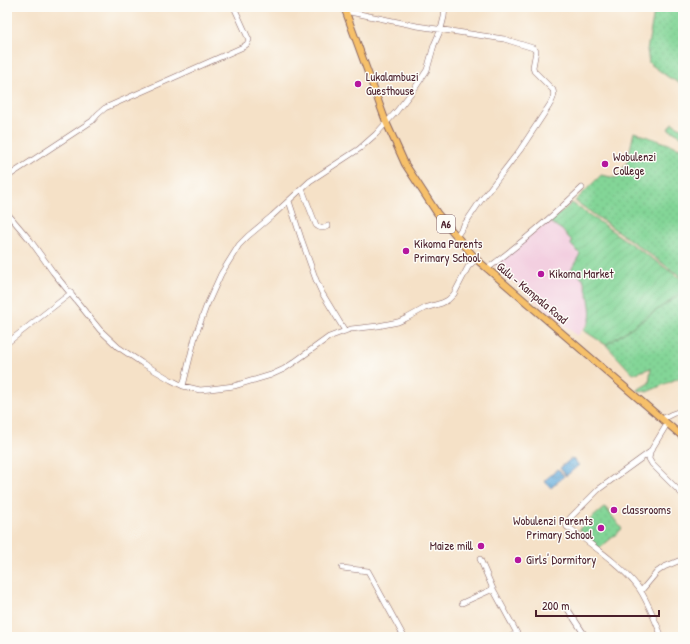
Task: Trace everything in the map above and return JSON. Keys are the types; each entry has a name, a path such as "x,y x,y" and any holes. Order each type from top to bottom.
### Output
{"main road":[{"name":"Gulu - Kampala Road","path":"345,9 386,122 405,164 430,204 456,237 476,260 683,437"}],"street":[{"path":"7,178 92,122 98,114 106,108 244,47 249,40 234,7"},
{"path":"183,386 195,336 206,307 221,274 239,245 315,178 359,149 409,96 427,70 434,45 441,29 445,7"},
{"path":"345,9 416,26 504,39 533,48 536,51 533,67 534,71 553,90 554,94 549,106 520,150 479,203 456,237"},
{"path":"487,269 511,251 582,188"},
{"path":"302,189 316,225 321,228 328,226"},
{"path":"289,201 300,238 316,280 322,293 345,330"},
{"path":"7,213 30,240 81,308 100,330 118,347 159,373 183,386 200,390 234,386 271,375 284,369 329,337 345,330 398,322 425,308 442,303 454,294 468,267 476,260"},
{"path":"7,343 71,294"},
{"path":"662,419 683,410"},
{"path":"662,637 641,591 620,567 570,529 566,524 599,489 650,452 667,424"},
{"path":"650,452 649,459 652,464 683,495"},
{"path":"480,559 493,589 518,635 510,637"},
{"path":"641,591 657,572 664,567 683,559"},
{"path":"342,568 368,571 404,637"},
{"path":"462,603 493,589"},
{"path":"567,608 586,637"}],"shaded area":[{"name":"Kikoma Market","path":"549,222 562,230 572,241 571,245 580,254 571,270 583,278 591,313 590,321 577,336 494,265 538,229"}],"green space":[{"path":"655,7 683,7 683,85 668,77 649,63 647,50"},
{"path":"672,123 683,129 683,137 668,129"},
{"path":"634,132 683,149 683,278 575,201 601,175 616,178 627,163"},
{"path":"572,203 683,280 683,292 606,345 583,330 588,324 591,312 589,300 583,278 571,270 580,254 571,245 572,241 562,230 550,222"},
{"path":"683,292 683,376 647,392 637,390 649,383 651,368 633,374 606,345"},
{"path":"605,507 622,529 599,549 579,529"}],"water":[{"path":"572,458 579,465 566,476 560,468"},
{"path":"558,469 564,476 551,488 544,481"}],"place":[{"name":"Lukalambuzi Guesthouse","path":"358,84"},
{"name":"Wobulenzi College","path":"605,164"},
{"name":"Kikoma Parents Primary School","path":"406,251"},
{"name":"Kikoma Market","path":"541,274"},
{"name":"classrooms","path":"614,510"},
{"name":"Wobulenzi Parents Primary School","path":"601,528"},
{"name":"Maize mill","path":"481,546"},
{"name":"Girls' Dormitory","path":"518,560"}]}
